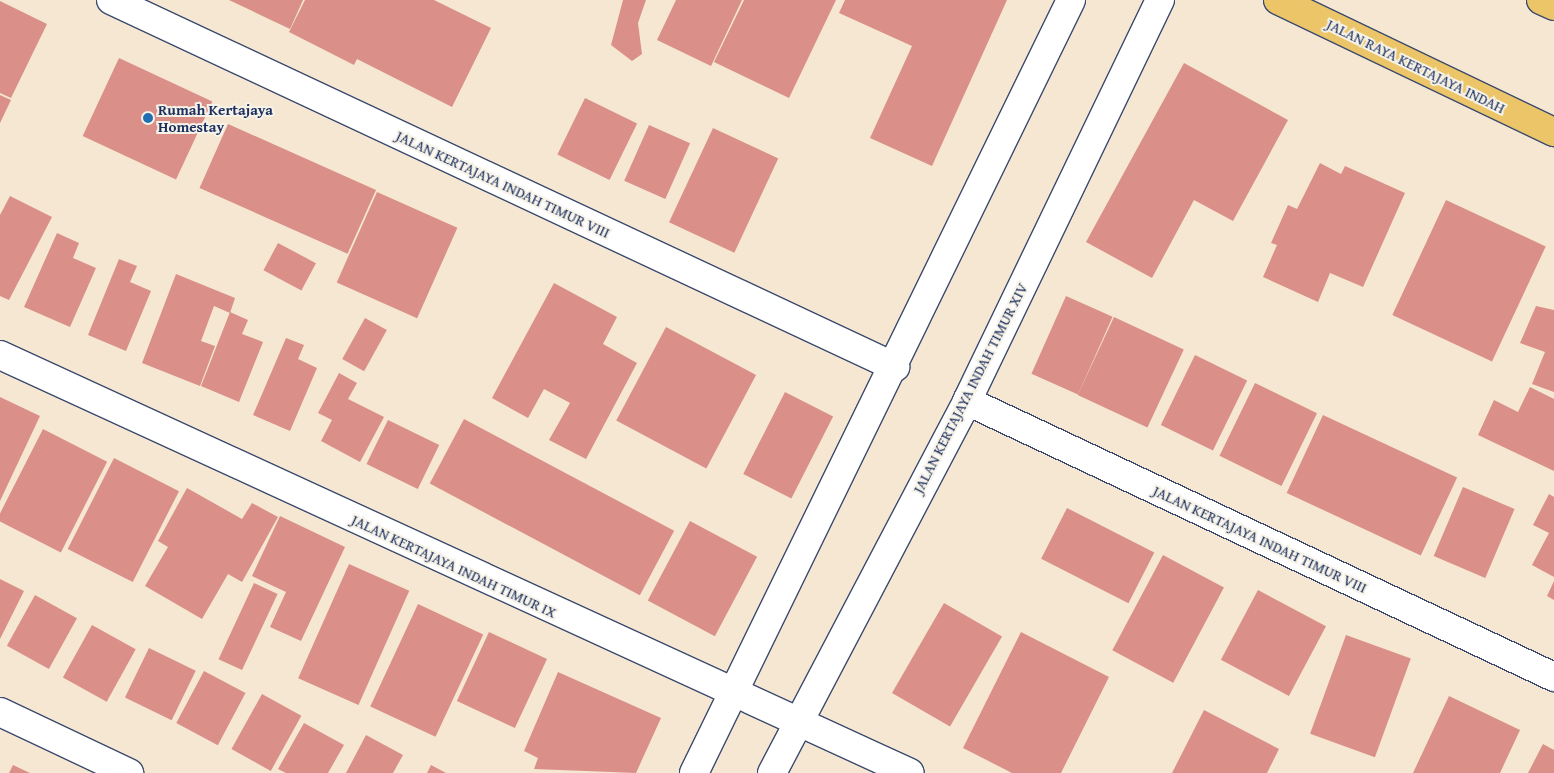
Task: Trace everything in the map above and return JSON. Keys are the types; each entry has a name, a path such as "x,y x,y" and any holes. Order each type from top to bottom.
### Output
{"main road":[{"name":"JALAN RAYA KERTAJAYA INDAH","path":"1278,0 1554,132"},
{"path":"1541,0 1554,6"}],"street":[{"name":"JALAN KERTAJAYA INDAH TIMUR VIII","path":"111,0 895,367"},
{"path":"694,773 895,367 1071,0"},
{"name":"JALAN KERTAJAYA INDAH TIMUR XIV","path":"772,773 797,718 966,401 1160,0"},
{"name":"JALAN KERTAJAYA INDAH TIMUR IX","path":"0,355 733,692 797,718 910,773"},
{"name":"JALAN KERTAJAYA INDAH TIMUR VIII","path":"966,401 1554,677"},
{"path":"0,712 129,773"}],"building":[{"path":"229,0 303,0 290,29"},
{"path":"305,0 434,0 491,28 452,107 357,59 354,65 289,32"},
{"path":"623,0 646,0 638,23 642,54 632,61 611,45"},
{"path":"676,0 742,0 711,66 657,40"},
{"path":"744,0 836,0 789,98 714,62"},
{"path":"845,0 1007,0 932,166 870,138 912,46 839,13"},
{"path":"0,1 47,24 11,98 0,93"},
{"name":"Rumah Kertajaya Homestay","path":"119,58 212,102 176,179 83,136"},
{"path":"1184,63 1288,120 1233,221 1194,200 1152,278 1086,242"},
{"path":"0,95 11,100 0,123"},
{"path":"585,98 637,123 610,180 557,155"},
{"path":"228,124 376,190 348,254 200,188"},
{"path":"649,125 690,143 665,199 624,181"},
{"path":"713,128 778,158 734,253 669,222"},
{"path":"1320,163 1341,174 1345,166 1405,193 1363,287 1330,273 1318,302 1263,277 1277,245 1271,243 1288,205 1297,209"},
{"path":"377,192 457,228 417,318 337,282"},
{"path":"10,196 52,217 9,300 0,296 0,215"},
{"path":"1446,200 1546,246 1492,362 1392,315"},
{"path":"57,233 79,243 73,258 96,268 70,327 24,307"},
{"path":"278,243 316,263 301,291 263,270"},
{"path":"119,259 137,266 130,282 151,291 126,351 88,335"},
{"path":"176,274 235,298 230,313 214,306 201,341 215,346 200,386 142,363"},
{"path":"554,283 617,317 603,344 637,363 586,459 549,440 570,403 544,389 528,418 492,398"},
{"path":"1066,296 1113,317 1078,394 1031,374"},
{"path":"1536,306 1554,310 1554,392 1532,384 1545,352 1520,343"},
{"path":"230,312 248,320 242,334 263,342 239,402 201,386"},
{"path":"1114,317 1184,350 1147,427 1078,395"},
{"path":"365,318 387,330 364,371 342,359"},
{"path":"666,327 756,375 706,468 616,421"},
{"path":"286,338 304,345 298,359 317,368 290,431 253,415"},
{"path":"1195,355 1247,380 1213,451 1161,425"},
{"path":"339,373 357,383 348,399 384,417 360,462 321,441 332,420 318,413"},
{"path":"1255,383 1317,413 1282,486 1219,456"},
{"path":"1530,387 1554,399 1554,471 1478,435 1494,400 1518,412"},
{"path":"785,392 833,417 791,498 743,474"},
{"path":"0,397 40,416 0,501"},
{"path":"1323,415 1457,478 1421,555 1287,493"},
{"path":"464,419 674,531 640,595 430,483"},
{"path":"388,420 439,445 418,489 367,464"},
{"path":"43,429 107,462 61,553 0,522 0,513"},
{"path":"114,458 179,491 133,582 68,549"},
{"path":"1463,487 1515,509 1485,578 1434,556"},
{"path":"187,488 242,519 252,503 278,517 242,582 228,574 202,619 145,586 168,547 158,541"},
{"path":"1549,494 1554,497 1554,577 1532,565 1549,533 1533,525"},
{"path":"1067,508 1154,552 1128,603 1041,559"},
{"path":"280,516 345,547 301,641 270,627 286,592 252,576"},
{"path":"690,521 757,557 715,636 648,600"},
{"path":"1163,555 1224,587 1173,683 1112,650"},
{"path":"349,564 409,591 358,705 298,678"},
{"path":"0,579 24,591 0,639"},
{"path":"1554,581 1554,600 1547,596"},
{"path":"254,583 278,594 242,670 219,659"},
{"path":"1258,590 1326,626 1289,696 1221,660"},
{"path":"35,595 77,618 49,669 7,646"},
{"path":"944,603 1002,636 950,727 892,693"},
{"path":"418,604 483,634 435,737 370,706"},
{"path":"92,625 136,649 107,702 63,677"},
{"path":"489,632 547,659 515,728 457,701"},
{"path":"1021,632 1109,677 1061,773 1012,773 963,748"},
{"path":"1346,635 1411,659 1375,757 1310,734"},
{"path":"149,648 196,671 172,720 125,697"},
{"path":"204,671 245,693 218,745 176,723"},
{"path":"558,672 661,718 636,773 534,769 538,758 524,751"},
{"path":"262,694 301,716 271,771 231,749"},
{"path":"1449,696 1520,730 1500,773 1413,773"},
{"path":"1204,710 1279,749 1267,773 1172,773"},
{"path":"304,723 344,745 328,773 286,773 278,769"},
{"path":"366,735 403,755 393,773 346,773"},
{"path":"1543,744 1554,750 1554,773 1528,773"},
{"path":"13,765 30,773 9,773"},
{"path":"431,765 446,773 427,773"}],"place":[{"name":"Rumah Kertajaya Homestay","path":"148,118"}]}
